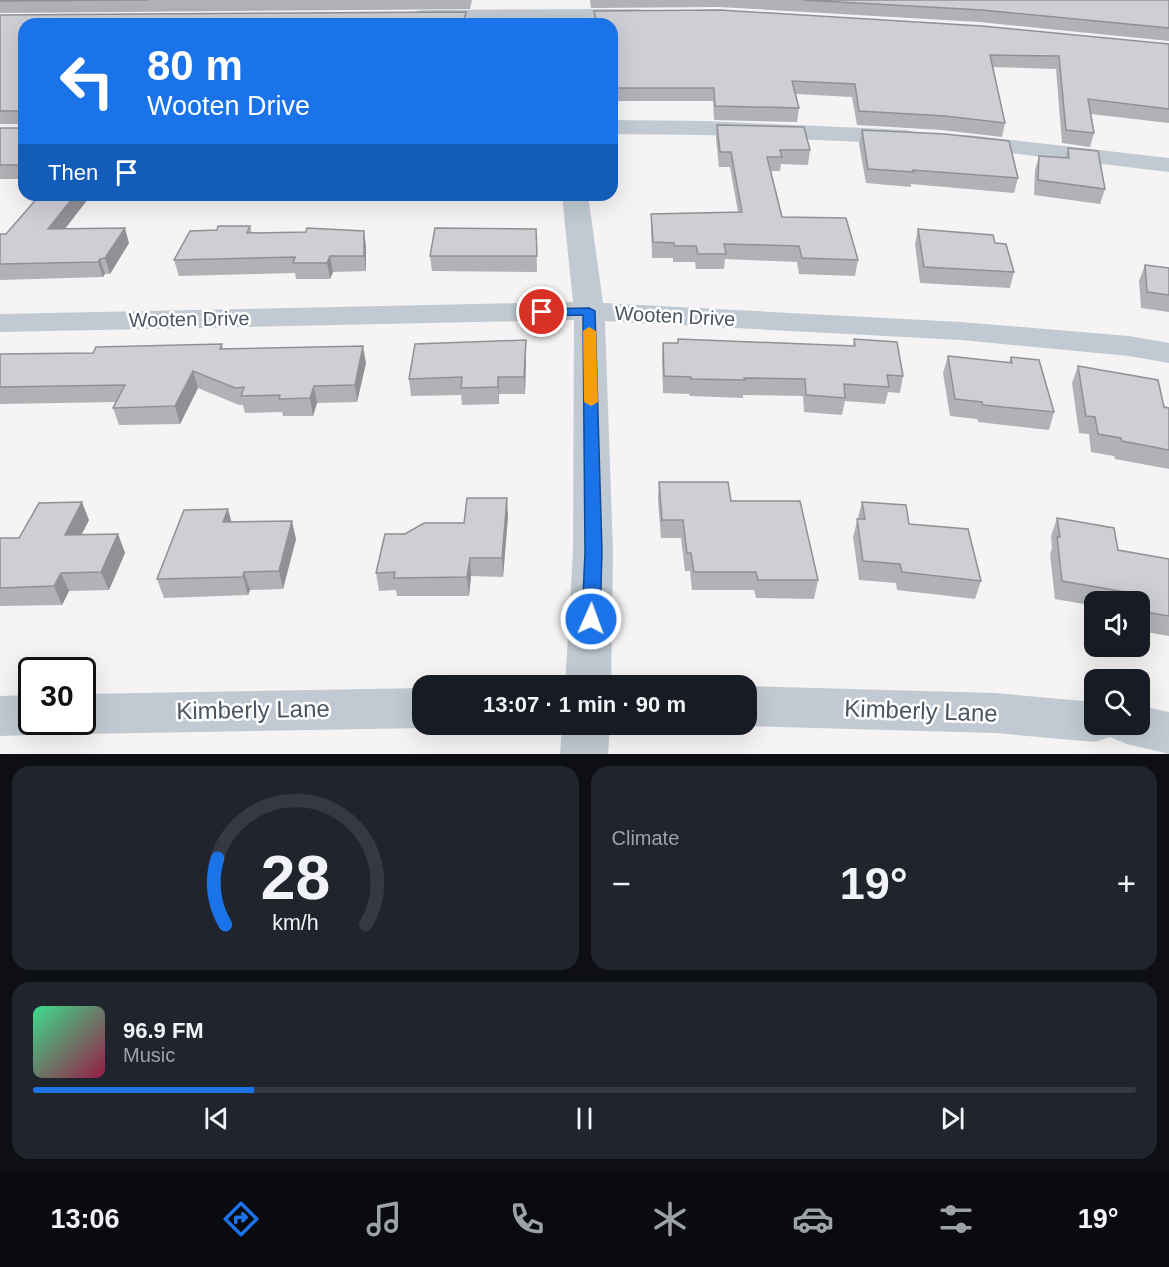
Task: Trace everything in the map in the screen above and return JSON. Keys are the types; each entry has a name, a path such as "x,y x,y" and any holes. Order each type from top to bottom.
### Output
{"street":[{"path":"399,16 540,13 655,14"},
{"path":"618,127 704,128 938,139 1169,165"},
{"path":"576,201 589,311 593,552 588,675"},
{"name":"Wooten Drive","path":"0,322 589,311 961,331 1129,346 1169,353"},
{"name":"Kimberly Lane","path":"757,706 995,713 1084,721"},
{"name":"Kimberly Lane","path":"96,714 412,708"},
{"path":"0,716 18,715"},
{"path":"1150,729 1169,734"},
{"path":"584,754 585,735"}],"building":[{"path":"0,0 148,0 0,1"},
{"path":"803,0 1169,0 1169,28 982,10"},
{"path":"720,10 982,26 1169,44 1169,109 1088,99 1094,133 1066,130 1059,56 990,55 1005,123 945,116 859,111 855,84 792,81 799,108 715,106 714,88 618,88 618,18 596,18 594,11"},
{"path":"466,12 465,18 18,18 18,111 0,111 0,15"},
{"path":"717,125 804,127 810,150 780,150 782,157 767,157 782,217 846,218 858,260 802,258 799,246 724,244 726,254 698,254 696,246 674,246 674,243 653,242 651,214 742,212 731,152 720,152"},
{"path":"0,128 18,128 18,165 0,165"},
{"path":"862,130 945,134 1009,141 1018,178 868,169"},
{"path":"1068,148 1098,151 1105,189 1038,180 1039,156 1069,158"},
{"path":"35,201 70,201 48,229 125,228 105,258 98,262 0,264 0,234 6,234"},
{"path":"218,226 250,226 247,233 306,232 307,228 364,231 364,256 330,256 327,263 293,263 295,257 174,260 190,231 217,230"},
{"path":"435,228 536,229 537,256 430,256"},
{"path":"918,229 993,235 995,243 1006,244 1014,272 924,267"},
{"path":"1145,265 1169,268 1169,295 1147,292"},
{"path":"678,339 855,346 854,339 897,342 903,376 887,375 889,387 844,384 845,398 806,395 805,379 691,379 691,377 664,376 663,343 678,343"},
{"path":"526,340 524,377 498,377 498,387 461,388 462,377 409,379 415,344"},
{"path":"222,344 220,349 363,346 355,385 314,386 310,398 279,399 280,395 241,396 244,387 235,388 193,371 175,406 113,408 125,385 0,387 0,354 93,353 96,347"},
{"path":"948,356 1012,363 1011,357 1039,360 1054,412 983,405 982,402 955,399"},
{"path":"1078,366 1158,380 1164,407 1169,408 1169,450 1098,434 1095,417 1086,416"},
{"path":"659,482 728,482 731,501 800,501 818,580 758,580 756,572 694,572 691,553 687,553 683,520 662,520"},
{"path":"467,498 507,498 502,558 470,558 467,577 394,578 395,572 376,573 385,534 405,534 424,523 464,523"},
{"path":"82,502 65,535 118,534 101,572 61,573 54,586 0,588 0,538 19,538 39,503"},
{"path":"862,502 906,505 909,524 968,529 981,581 902,572 900,564 863,561 857,519 865,519"},
{"path":"228,509 223,522 292,521 279,571 244,572 243,577 157,579 184,510"},
{"path":"1057,518 1114,528 1118,550 1169,559 1169,616 1150,613 1150,591 1119,591 1062,581 1057,536 1060,537"}],"slow traffic":[{"path":"589,331 591,402"}],"route":[{"path":"542,312 589,311 593,552 591,619"}]}
